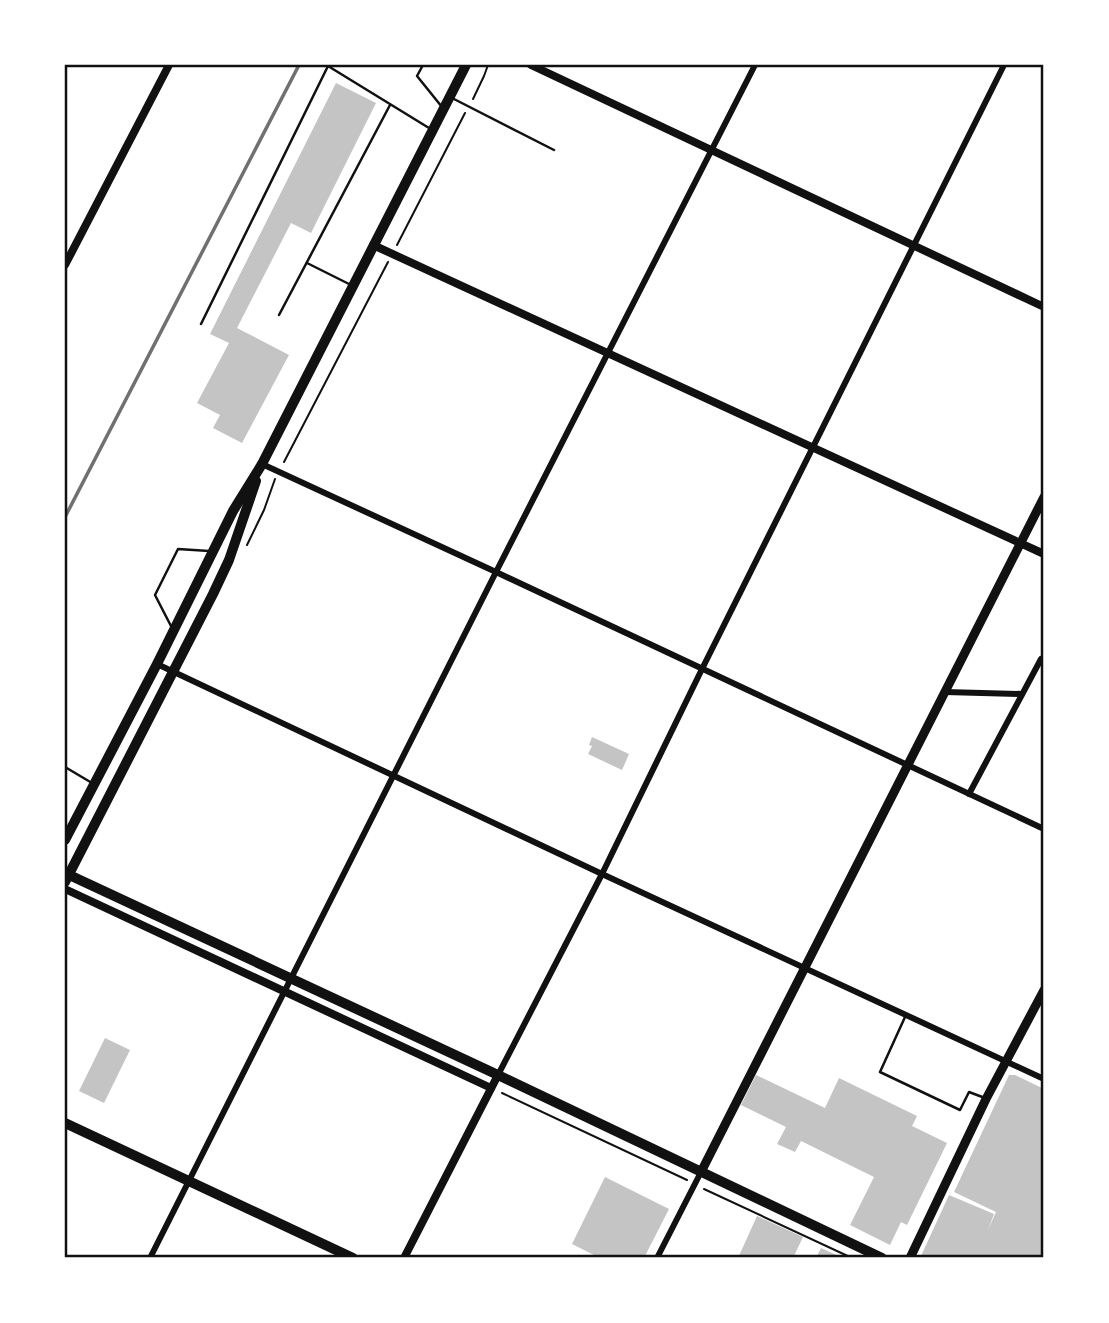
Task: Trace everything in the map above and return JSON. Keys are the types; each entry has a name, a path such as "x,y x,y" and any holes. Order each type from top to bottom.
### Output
{"main road":[{"path":"65,840 233,512 262,464 466,65"},
{"path":"262,464 229,560 66,877 498,1075 882,1258"},
{"path":"701,1172 1044,498"},
{"path":"910,1258 986,1098 1044,990"},
{"path":"65,1123 353,1258"}],"street":[{"path":"65,265 169,65"},
{"path":"531,65 1044,307"},
{"path":"150,1258 755,65"},
{"path":"404,1258 601,874 1004,65"},
{"path":"373,246 1044,554"},
{"path":"262,464 1044,829"},
{"path":"969,794 1041,659"},
{"path":"157,664 1044,1079"},
{"path":"945,692 1022,694"},
{"path":"65,889 491,1088"},
{"path":"657,1258 701,1172"}],"lane":[{"path":"423,65 417,76 444,108"},
{"path":"201,324 328,66 432,130"},
{"path":"450,97 554,149"},
{"path":"279,315 391,103"},
{"path":"307,263 353,286"},
{"path":"173,631 155,595 178,549 213,551"},
{"path":"65,767 94,784"},
{"path":"907,1014 880,1072 960,1110 969,1092 986,1098"}],"path":[{"path":"246,545 279,472 488,65"},
{"path":"491,1088 852,1258"}],"building":[{"path":"336,83 376,103 311,233 291,223 237,328 289,355 242,443 213,428 220,415 197,403 229,343 210,334"},
{"path":"592,737 629,754 622,770 588,754"},
{"path":"105,1038 130,1050 104,1103 79,1091"},
{"path":"756,1075 825,1108 839,1078 917,1116 912,1126 947,1143 907,1225 901,1222 890,1245 850,1225 874,1177 801,1141 795,1152 777,1144 786,1127 741,1105"},
{"path":"1009,1075 1015,1075 1044,1089 1044,1225 1041,1233 1044,1234 1044,1258 925,1258 921,1256 949,1195 994,1214 988,1230 996,1212 954,1192"},
{"path":"605,1177 669,1209 644,1258 600,1258 572,1244"},
{"path":"757,1216 803,1237 793,1258 738,1258"},
{"path":"821,1248 843,1258 816,1258"}],"railway":[{"path":"65,517 299,65"}]}
